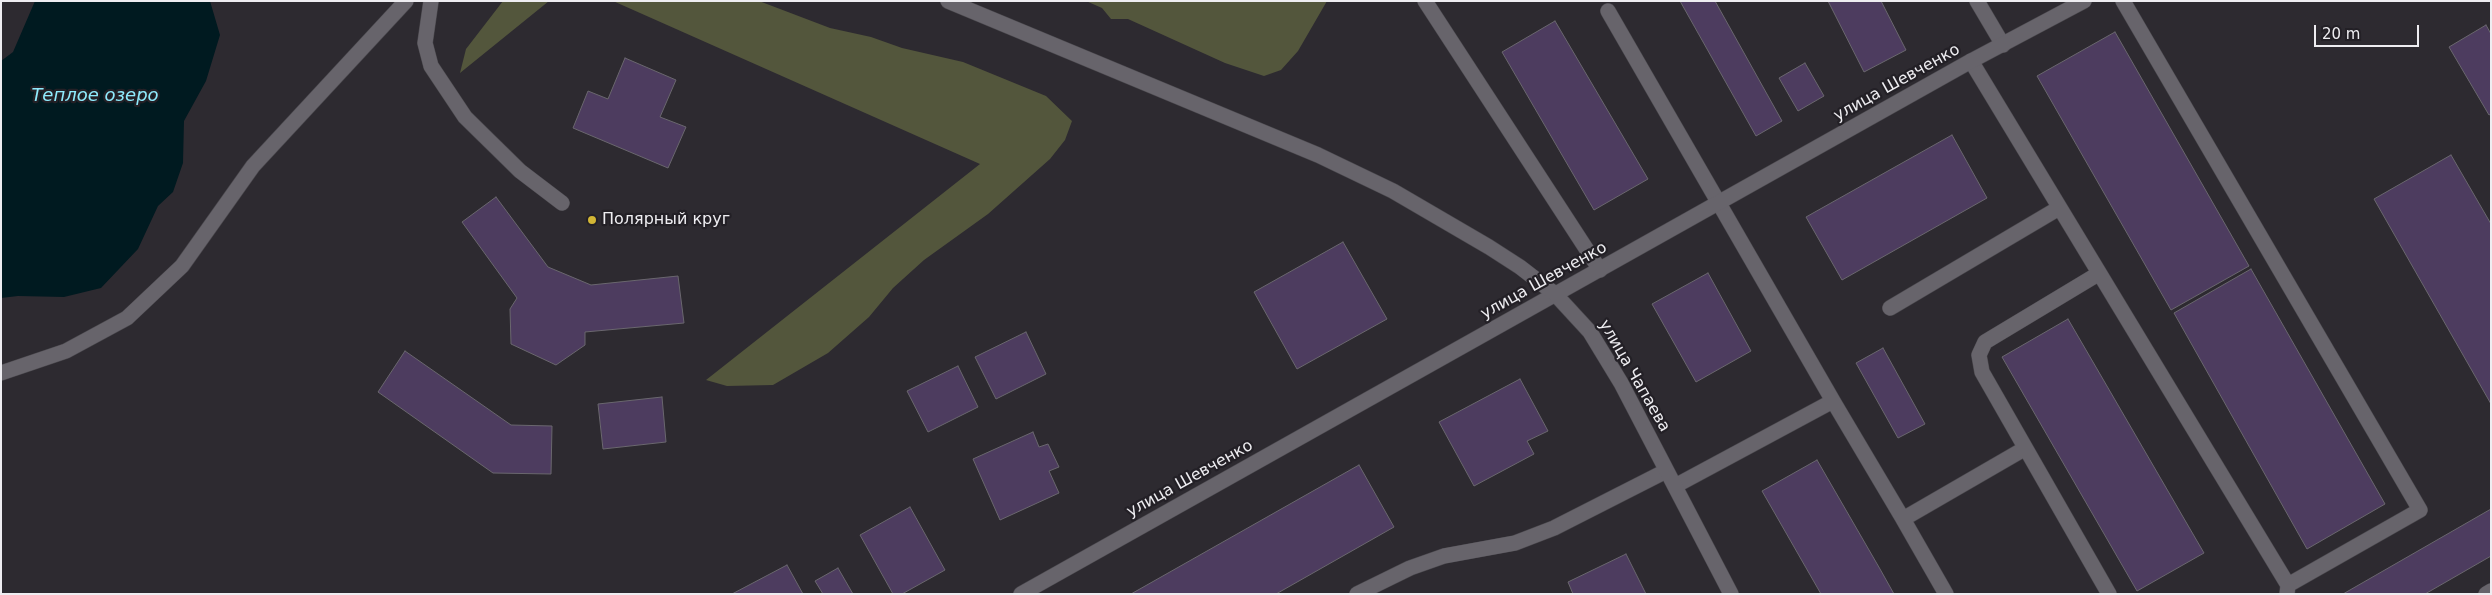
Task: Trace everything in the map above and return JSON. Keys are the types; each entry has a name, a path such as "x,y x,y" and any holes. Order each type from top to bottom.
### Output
{"street":[{"path":"1,373 66,351 127,318 182,266 253,166 406,1"},
{"path":"431,1 425,43 431,66 465,118 520,171 562,203"},
{"name":"улица Чапаева","path":"948,1 1318,155 1393,191 1489,246 1555,294 1590,332 1620,383 1731,594"},
{"path":"1425,1 1600,270"},
{"path":"1977,1 2003,44"},
{"name":"улица Шевченко","path":"1021,594 1971,61 2084,1"},
{"path":"1971,61 2288,589 2420,510 2123,1"},
{"path":"1608,11 1946,594"},
{"path":"1890,308 2059,208"},
{"path":"2098,274 1985,342 1978,355 1982,372 2024,449 2109,594"},
{"path":"1675,486 1833,401"},
{"path":"1903,519 2024,449"},
{"path":"1357,594 1410,568 1444,556 1515,543 1554,528 1666,471"},
{"path":"2486,594 2491,591"}],"green space":[{"path":"503,1 549,1 460,73 466,49"},
{"path":"613,1 759,1 830,28 871,37 902,48 963,62 1046,96 1072,121 1065,140 1050,159 988,214 924,260 893,288 869,317 828,353 773,385 727,386 706,380 980,164"},
{"path":"1086,1 1327,1 1298,51 1281,70 1264,76 1225,63 1128,19 1111,19 1102,8"}],"water":[{"name":"Теплое озеро","path":"35,1 210,1 220,35 206,81 184,121 183,163 173,192 158,206 138,249 101,288 64,297 18,296 1,298 1,61 13,52"}],"building":[{"path":"1680,1 1715,1 1782,121 1756,136"},
{"path":"1828,1 1881,1 1906,50 1864,72"},
{"path":"1555,21 1648,179 1594,210 1502,52"},
{"path":"2486,25 2491,34 2491,114 2489,115 2449,47"},
{"path":"2115,32 2249,266 2171,310 2037,76"},
{"path":"625,58 676,80 660,117 686,127 668,168 573,128 588,91 608,99"},
{"path":"1805,63 1824,96 1798,111 1779,78"},
{"path":"1952,135 1987,198 1842,280 1806,217"},
{"path":"2451,155 2491,224 2491,404 2374,199"},
{"path":"496,197 548,267 591,285 678,276 684,323 585,332 585,345 556,365 511,344 510,309 517,298 462,222"},
{"path":"1343,242 1387,319 1297,369 1254,292"},
{"path":"2251,269 2385,504 2307,549 2174,313"},
{"path":"1708,273 1751,351 1696,382 1652,304"},
{"path":"2068,319 2204,553 2137,591 2002,357"},
{"path":"1026,332 1046,374 996,399 975,357"},
{"path":"1883,348 1925,424 1898,438 1856,363"},
{"path":"405,351 511,425 552,426 551,474 493,473 378,392"},
{"path":"958,366 978,407 928,432 907,391"},
{"path":"1520,379 1548,431 1527,441 1534,454 1474,486 1439,422"},
{"path":"662,397 666,442 603,449 598,404"},
{"path":"1033,432 1039,447 1048,444 1059,467 1049,471 1059,493 1000,520 973,459"},
{"path":"1817,460 1894,594 1821,594 1762,491"},
{"path":"1359,465 1394,527 1276,594 1131,594"},
{"path":"910,507 945,570 902,594 893,594 860,535"},
{"path":"2491,509 2491,556 2425,594 2343,594"},
{"path":"1626,554 1646,594 1573,594 1568,582"},
{"path":"787,565 803,594 732,594"},
{"path":"838,568 853,594 823,594 815,581"}],"place":[{"name":"Полярный круг","path":"592,220"}]}
